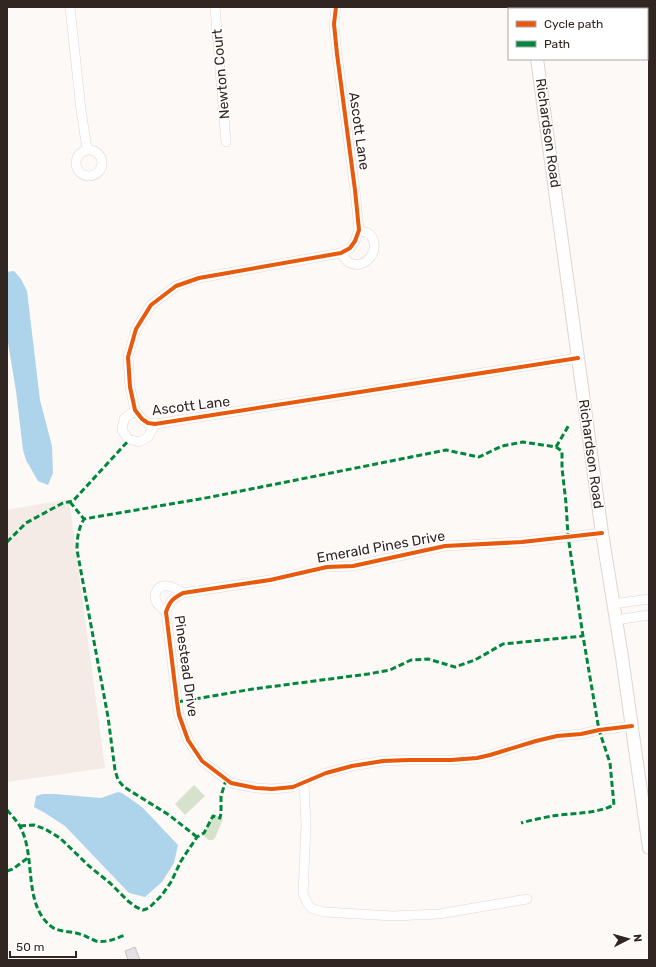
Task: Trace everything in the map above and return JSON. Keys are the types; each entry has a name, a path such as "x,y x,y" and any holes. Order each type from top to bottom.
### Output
{"street":[{"path":"70,7 81,110 87,149"},
{"name":"Newton Court","path":"215,7 226,142"},
{"name":"Ascott Lane","path":"336,7 334,24 337,54 354,177 359,230"},
{"name":"Richardson Road","path":"537,60 602,532 649,848"},
{"path":"359,230 367,233 373,240 374,249 371,258 364,263 355,264 346,260 341,253 350,248 355,241 359,230"},
{"name":"Ascott Lane","path":"341,253 187,281 176,286 152,305 136,329 128,357 130,387 135,410 142,419 148,423 155,424 578,358"},
{"name":"Ascott Lane","path":"135,410 124,419 122,430 128,439 139,442 148,436 155,424"},
{"name":"Emerald Pines Drive","path":"169,603 183,593 270,580 326,567 353,566 445,546 522,542 602,532"},
{"name":"Pinestead Drive","path":"166,612 157,604 155,598 156,591 160,587 166,585 174,587 183,593"},
{"path":"613,604 649,599"},
{"name":"Pinestead Drive","path":"169,603 166,612 177,702 188,740 202,761 231,783 256,788 272,789 293,787 326,773 352,766 383,761 477,758 557,736 632,726"},
{"path":"616,620 649,615"},
{"path":"304,782 306,825 304,893 307,904 311,908 325,912 393,916 439,914 527,899"}],"shaded area":[{"path":"69,499 105,768 7,782 7,510"}],"green space":[{"path":"194,785 205,796 185,815 175,804"},
{"path":"213,816 223,819 215,838 213,840 208,840 204,836 204,833"}],"water":[{"path":"14,271 21,279 27,291 40,400 52,446 53,473 48,485 38,481 26,460 23,450 16,391 7,337 7,272"},
{"path":"118,792 122,793 142,807 178,845 174,863 162,882 145,897 129,893 65,826 34,807 36,796 43,794 101,798"}],"building":[{"path":"135,947 140,960 128,960 125,951"}],"marked path":[{"path":"556,447 569,425"},
{"path":"7,542 26,523 63,503 73,501 129,440"},
{"path":"197,837 169,815 124,787 118,780 115,770 108,717 77,550 78,534 84,519 211,497 446,450 479,457 502,446 523,442 556,447 562,451 568,536 599,730 610,763 614,805 592,812 552,816 521,823"},
{"path":"70,502 84,519"},
{"path":"177,702 253,689 368,674 390,670 411,660 428,659 455,667 475,660 503,644 583,636"},
{"path":"20,826 34,825 45,829 60,838 128,901 143,910 149,908 162,895 171,882 181,861 197,837 204,833 213,816 220,818 221,796 226,780"},
{"path":"7,810 22,830 27,845 34,896 37,908 43,918 55,929 80,934 96,941 107,941 125,935"},
{"path":"7,871 13,869 29,857"}],"cycle path":[{"path":"336,7 334,24 337,54 359,230 355,241 350,248 341,253 199,278 176,286 151,305 136,329 128,357 130,387 135,410 142,419 148,423 155,424 578,358"},
{"path":"602,533 522,542 445,546 353,566 327,567 270,580 183,593 172,601 166,612 179,715 188,740 202,761 231,783 256,788 272,789 293,787 326,773 352,766 383,761 477,758 557,736 632,726"}]}
